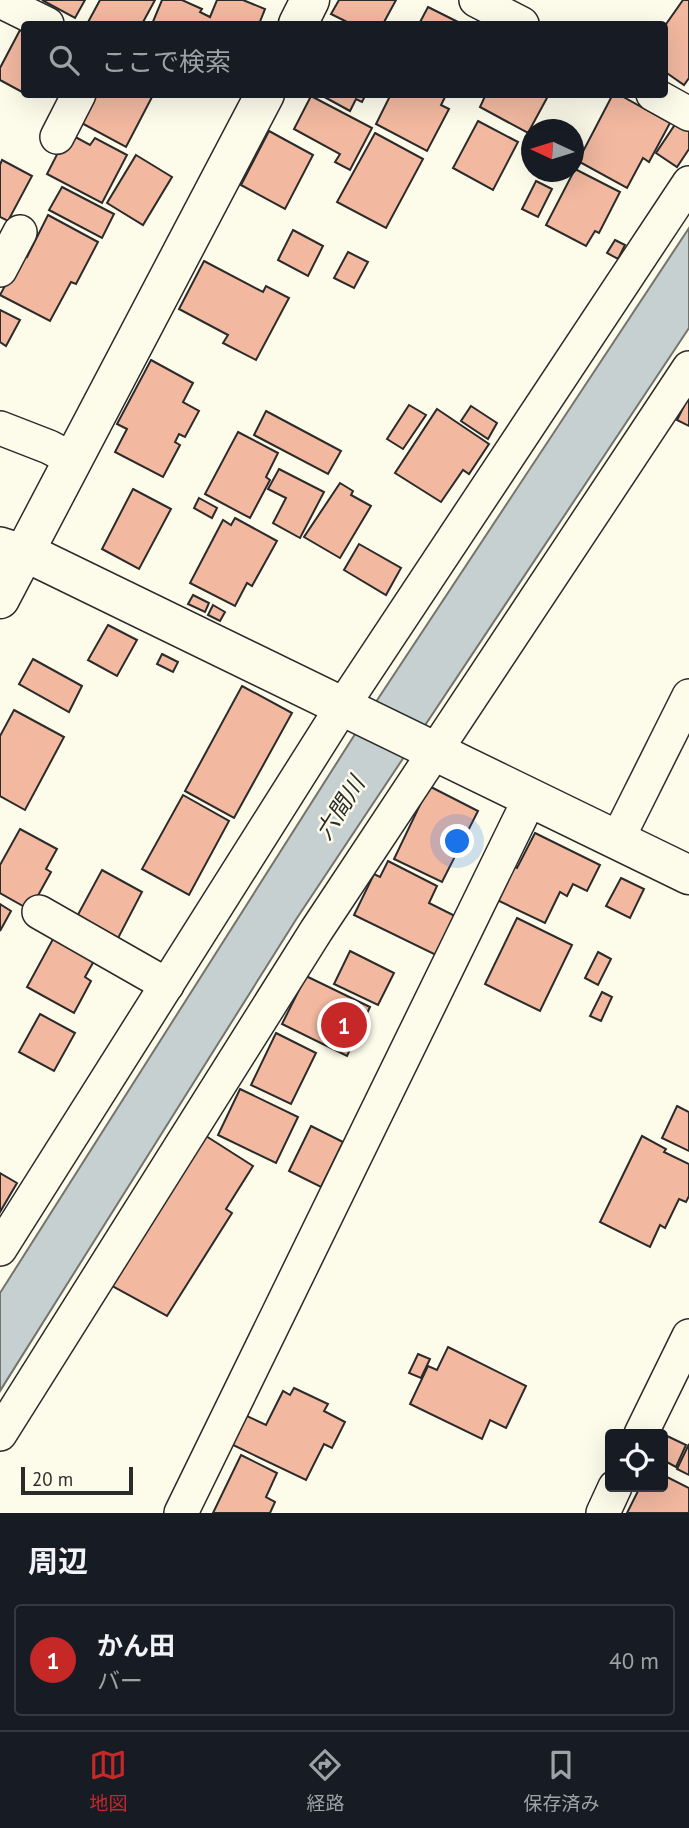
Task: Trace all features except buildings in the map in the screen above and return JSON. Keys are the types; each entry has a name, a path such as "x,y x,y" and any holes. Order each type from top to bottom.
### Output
{"street":[{"path":"300,21 310,0"},
{"path":"476,0 516,21"},
{"path":"0,1 41,21"},
{"path":"57,137 77,98"},
{"path":"0,599 13,548 74,460 254,98"},
{"path":"660,98 689,114"},
{"path":"0,1248 167,985 350,710 689,183"},
{"path":"0,270 20,232"},
{"path":"0,1434 430,749 689,368"},
{"path":"0,428 74,460"},
{"path":"13,548 689,875"},
{"path":"617,840 689,696"},
{"path":"181,1513 530,798"},
{"path":"38,912 167,985"},
{"path":"643,1429 689,1336"},
{"path":"603,1513 613,1492"}],"water":[{"name":"六間川","path":"689,228 689,328 297,918 0,1391 0,1293 364,720"}],"place":[{"name":"かん田","path":"344,1025"}]}
